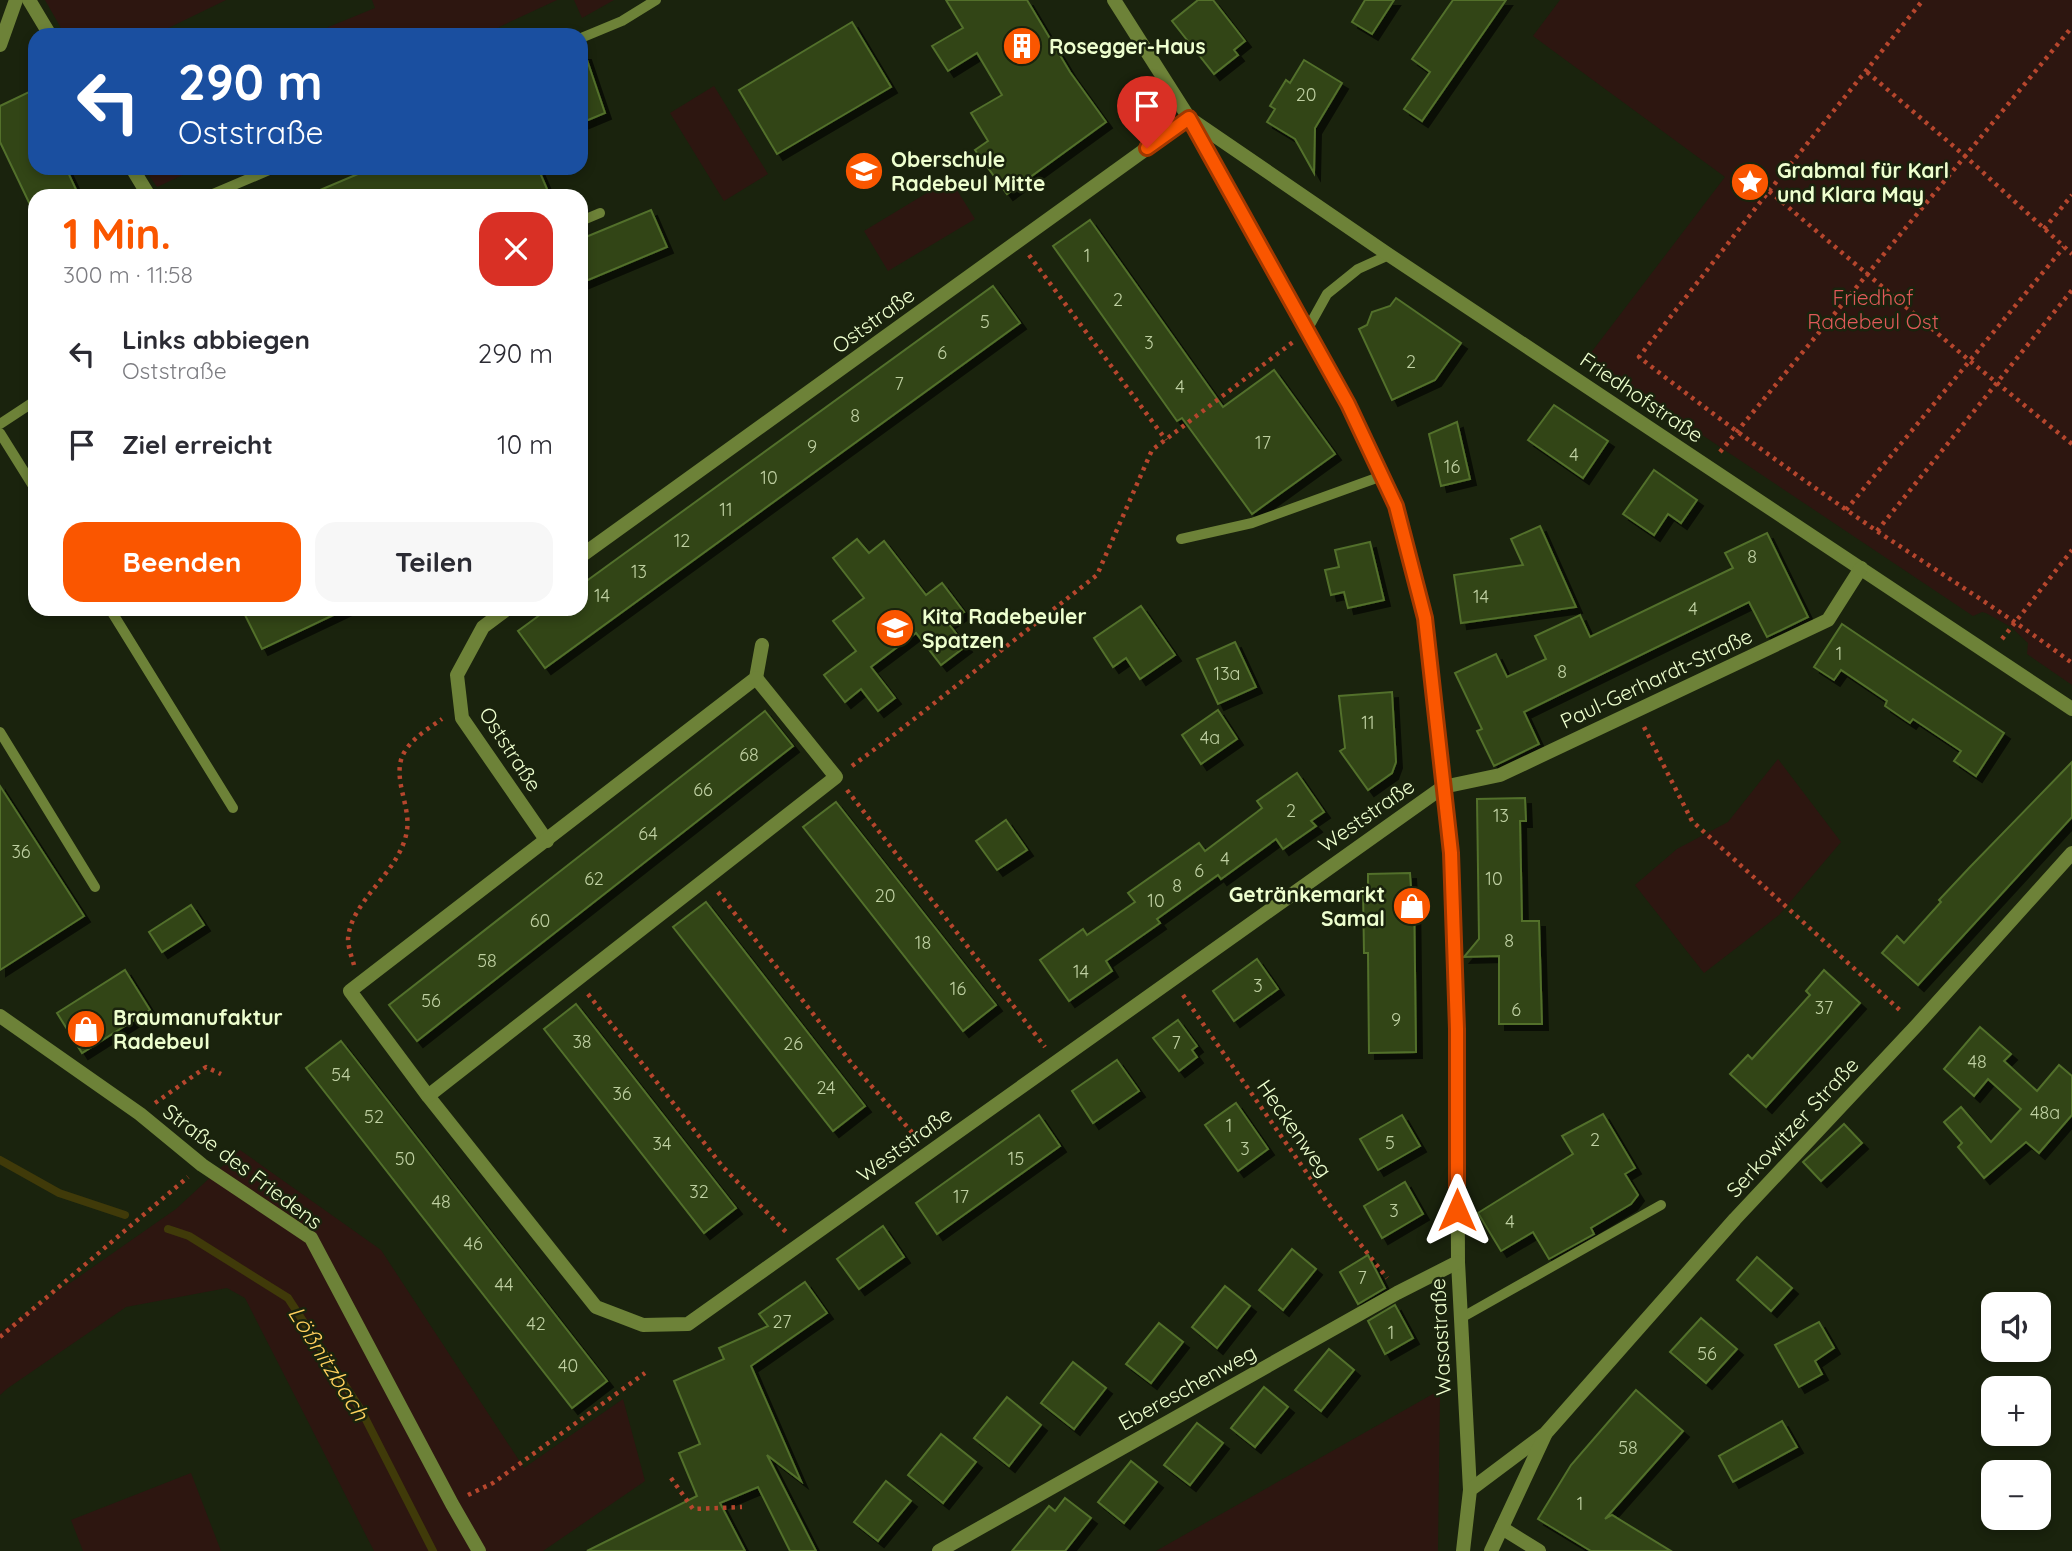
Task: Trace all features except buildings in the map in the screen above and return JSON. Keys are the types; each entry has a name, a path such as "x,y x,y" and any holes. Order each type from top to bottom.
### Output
{"street":[{"path":"0,45 16,0"},
{"path":"29,0 46,28"},
{"name":"Wasastraße","path":"1114,0 1189,118 1348,404 1396,506 1425,618 1451,853 1457,1029 1458,1262 1470,1490"},
{"name":"Oststraße","path":"588,551 1189,118"},
{"name":"Friedhofstraße","path":"1189,118 1389,255 2072,709"},
{"name":"Paul-Gerhardt-Straße","path":"1443,787 1500,775 1828,620 1861,568"},
{"name":"Oststraße","path":"498,616 483,627 457,675 462,718 547,841"},
{"path":"363,981 756,678 762,645"},
{"path":"428,1096 836,777 756,678"},
{"name":"Weststraße","path":"363,981 350,991 428,1096 596,1307 643,1325 688,1324 1443,787"},
{"name":"Serkowitzer Straße","path":"1470,1490 1546,1433 1735,1219 1917,1025 2072,853"},
{"name":"Straße des Friedens","path":"0,1016 140,1114 202,1165 311,1238 452,1504 480,1551"},
{"name":"Ebereschenweg","path":"939,1551 1397,1293 1458,1262"},
{"name":"Serkowitzer Straße","path":"1491,1551 1546,1433"},
{"path":"1463,1551 1470,1490"},
{"path":"1502,1528 1539,1551"}],"lane":[{"path":"588,35 622,20 656,0"},
{"path":"224,189 258,175"},
{"path":"588,218 600,213"},
{"path":"1307,330 1327,294 1358,270 1389,255"},
{"path":"0,424 28,406"},
{"path":"0,433 28,478"},
{"path":"1181,539 1252,523 1382,476"},
{"path":"114,616 233,808"},
{"path":"0,732 95,887"},
{"path":"1461,1318 1661,1205"}],"path":[{"path":"1923,0 1639,356 1735,432 1877,531 2015,620 2072,663"},
{"path":"1711,468 1735,432 1869,274 2072,26"},
{"path":"1867,72 1965,156 2072,254"},
{"path":"1769,191 2072,444"},
{"path":"2044,230 2072,195"},
{"path":"1019,240 1166,440"},
{"path":"1846,510 2063,247"},
{"path":"1877,531 2072,290"},
{"path":"1056,1061 836,777 895,734 1097,575 1152,450 1307,330"},
{"path":"1991,654 2072,550"},
{"path":"363,981 353,963 348,939 356,916 391,869 407,830 399,766 405,751 423,732 461,707"},
{"path":"1636,711 1692,821 1917,1025"},
{"path":"707,878 853,1065 929,1152"},
{"name":"Heckenweg","path":"1172,979 1327,1202 1397,1293"},
{"path":"577,980 723,1167 799,1245"},
{"path":"140,1114 206,1067 221,1074"},
{"path":"0,1337 202,1165"},
{"path":"452,1504 493,1483 645,1373"},
{"path":"671,1478 693,1509 742,1507"}],"green space":[{"path":"45,0 226,0 168,28 61,28"},
{"path":"372,0 557,0 497,28 326,28 375,8"},
{"path":"574,0 614,0 582,18"},
{"name":"Friedhof Radebeul Ost","path":"1560,0 2072,0 2072,685 2027,654 2028,643 2011,627 1986,613 1973,616 1587,358 1725,177 1533,36"},
{"path":"714,86 768,174 724,201 670,113"},
{"path":"149,175 183,175 157,187"},
{"path":"950,179 975,219 888,271 864,231"},
{"path":"1778,759 1841,842 1779,915 1704,973 1635,885 1677,849 1728,822"},
{"path":"240,1150 381,1250 524,1468 623,1399 645,1481 543,1551 374,1551 245,1298 227,1288 126,1307 0,1395 0,1332 176,1209"},
{"path":"1440,1390 1438,1551 1156,1551"},
{"path":"191,1473 221,1551 83,1551 71,1520"}],"waterway":[{"name":"Lößnitzbach","path":"0,1160 59,1193 125,1215"},
{"name":"Lößnitzbach","path":"168,1229 189,1236 288,1298 361,1410 433,1551"}],"place":[{"name":"Rosegger-Haus","path":"1022,46"},
{"name":"Oberschule Radebeul Mitte","path":"864,171"},
{"name":"Grabmal für Karl und Klara May","path":"1750,182"},
{"name":"Kita Radebeuler Spatzen","path":"895,628"},
{"name":"Getränkemarkt Samal","path":"1412,906"},
{"name":"Braumanufaktur Radebeul","path":"86,1029"}],"route":[{"path":"1147,148 1189,118 1348,404 1396,506 1425,618 1451,853 1457,1029 1457,1210"}]}
